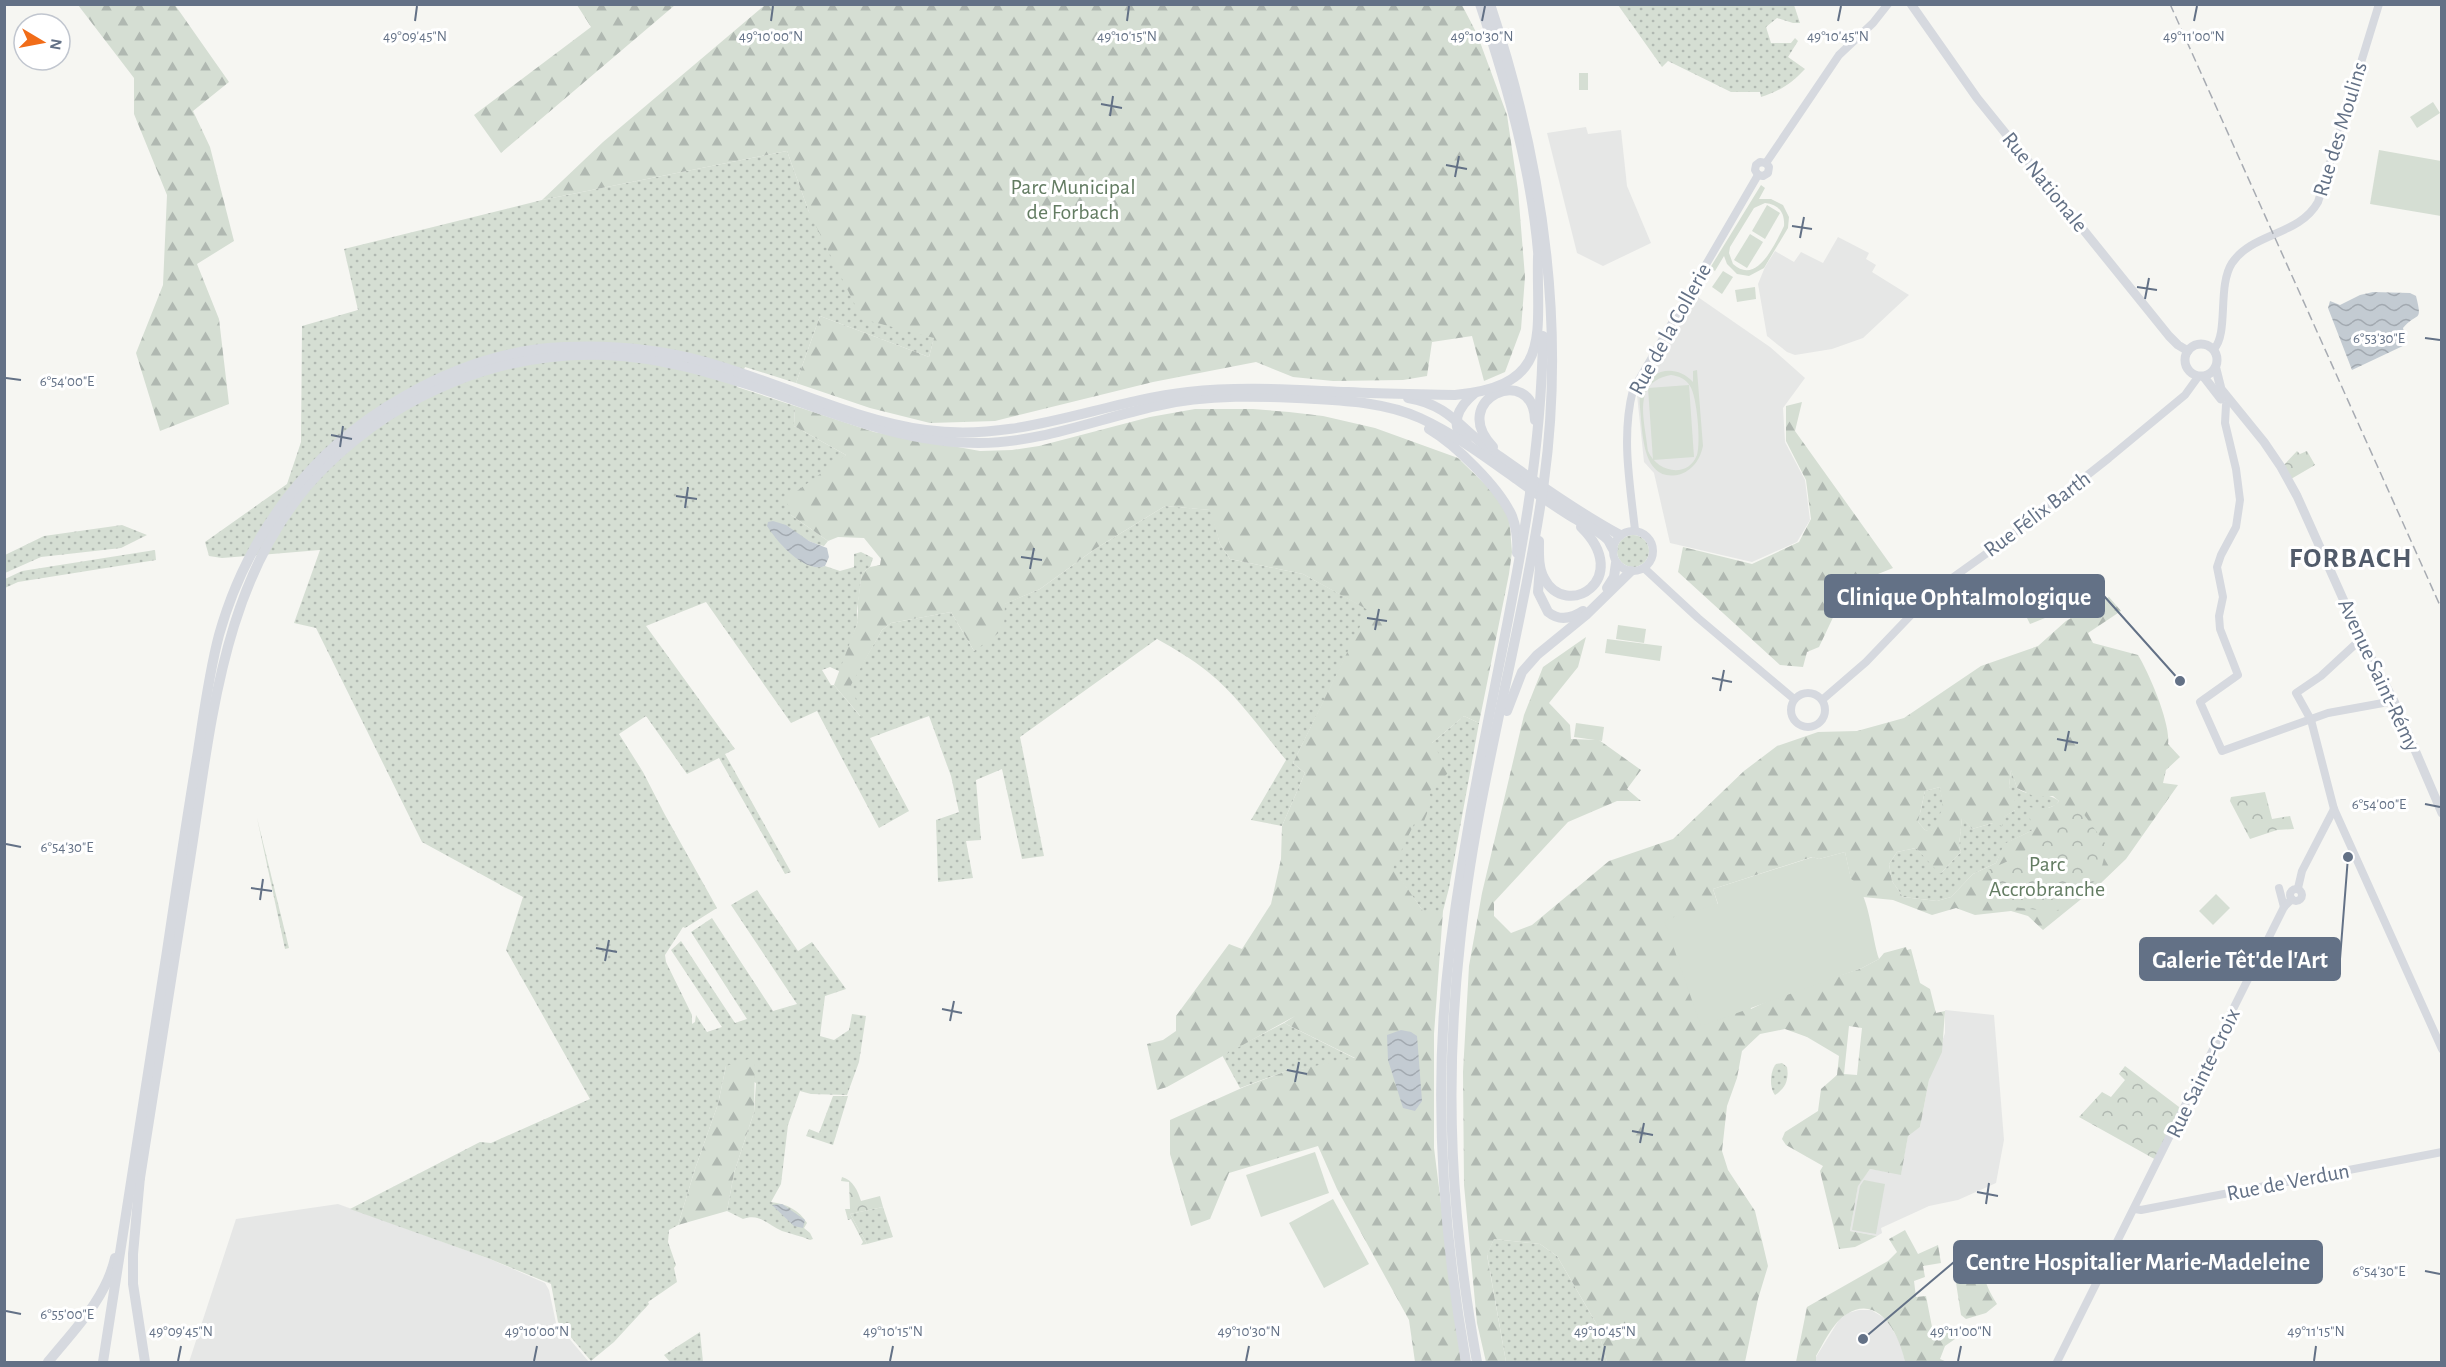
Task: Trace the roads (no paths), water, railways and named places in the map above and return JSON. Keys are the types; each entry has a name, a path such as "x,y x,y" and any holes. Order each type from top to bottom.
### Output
{"highway":[{"path":"1480,4 1501,66 1523,159 1538,257 1543,336 1542,386 1537,443"},
{"path":"1477,1362 1460,1262 1451,1145 1453,1020 1460,940 1472,857 1526,589 1538,509 1552,367 1547,255 1533,158 1510,64 1490,4"},
{"path":"104,1362 190,801 219,637 236,585 280,505 325,455 354,429 388,405 444,376 499,357 570,346 605,346 661,351 693,359 865,417 927,430 980,433 1021,429 1179,393 1220,388 1455,395 1475,393 1511,379 1523,371 1532,360 1536,347 1538,322 1538,257"},
{"path":"111,1362 212,722 232,628 245,589 288,511 322,470 359,436 392,412 447,383 502,365 558,356 606,355 644,358 701,370 865,425 936,441 982,443 1026,438 1062,431 1160,405 1210,397 1257,396 1347,401 1401,410 1421,418 1473,448 1600,534 1608,540 1613,549"},
{"path":"1506,460 1487,441 1480,422 1480,410 1487,399 1495,393 1512,390 1529,399 1535,416 1541,472 1538,509 1540,567 1538,579 1540,600 1548,612 1562,618 1581,612 1610,586 1617,563"},
{"path":"1376,393 1413,399 1456,419 1480,442 1620,535"},
{"path":"1473,448 1459,433 1456,419 1463,404 1475,393"},
{"path":"1347,401 1390,412 1437,434 1482,476 1498,494 1511,514 1515,526 1516,585"},
{"path":"1466,1362 1445,1185 1442,1088 1444,1019 1450,947 1472,807 1516,585 1538,509"},
{"path":"1540,567 1551,587 1570,596 1580,595 1590,590 1598,581 1602,568 1596,544 1568,514"},
{"path":"1490,764 1512,693 1522,672 1537,655 1586,615 1631,571"},
{"path":"140,1177 133,1254 133,1284 145,1362"},
{"path":"48,1362 91,1308 104,1286 114,1263 127,1211"}],"main road":[{"name":"Rue Nationale","path":"1911,4 1977,98 2169,336 2188,351"},
{"path":"2202,344 2214,349 2218,360 2216,369 2201,377 2189,371 2186,365 2188,351 2202,344"},
{"name":"Avenue Saint-Rémy","path":"2216,369 2221,389 2281,467 2361,639 2394,701 2442,813"},
{"name":"Avenue Saint-Rémy","path":"2201,377 2226,405 2241,415"}],"street":[{"name":"Rue de la Collerie","path":"1635,530 1626,442 1628,410 1633,390 1758,175 1755,170 1756,165 1760,162 1766,163 1839,55 1873,23 1888,4"},
{"name":"Rue des Moulins","path":"2214,349 2220,339 2225,281 2232,264 2251,245 2303,221 2315,208 2321,195 2379,4"},
{"name":"Rue Félix Barth","path":"1822,700 1866,662 1934,591 2004,541 2109,459 2185,395 2201,377"},
{"path":"2226,405 2225,423 2236,470 2240,500 2236,527 2217,567 2223,597 2219,616 2220,629 2238,675 2200,702 2222,751 2328,713 2394,701"},
{"path":"1635,530 1647,536 1653,546 1652,558 1644,568 1631,571 1617,563 1613,549 1620,535 1635,530"},
{"path":"1644,568 1719,636 1794,699"},
{"path":"2361,639 2321,676 2296,693 2311,720 2334,809 2442,1049"},
{"path":"1805,693 1812,693 1822,700 1825,715 1815,726 1801,726 1793,719 1791,712 1794,699 1805,693"},
{"path":"2324,830 2334,809"},
{"path":"2324,830 2342,826"},
{"name":"Rue Sainte-Croix","path":"2058,1362 2284,907 2292,899 2298,901 2302,898 2302,893 2298,888 2302,871 2324,830"},
{"path":"2279,888 2284,907"},
{"name":"Rue de Verdun","path":"2133,1212 2442,1152"}],"water":[{"path":"2373,292 2410,293 2416,296 2419,314 2403,328 2407,344 2352,370 2328,308 2330,301 2340,305 2360,295"},
{"path":"773,521 786,525 809,541 827,548 829,557 825,566 809,565 792,555 767,526 768,522"},
{"path":"1401,1030 1417,1036 1422,1101 1415,1111 1403,1108 1388,1060 1387,1035"},
{"path":"782,1204 805,1220 803,1228 794,1226 772,1205"}],"railway":[{"path":"2170,4 2442,610"}],"place":[{"name":"Clinique Ophtalmologique","path":"2180,681"},
{"name":"Galerie Têt'de l'Art","path":"2348,857"},
{"name":"Centre Hospitalier Marie-Madeleine","path":"1863,1339"}],"district":[{"name":"FORBACH","path":"2351,559"}],"park label":[{"name":"Parc Municipal de Forbach","path":"1073,200"},
{"name":"Parc Accrobranche","path":"2047,876"}]}
